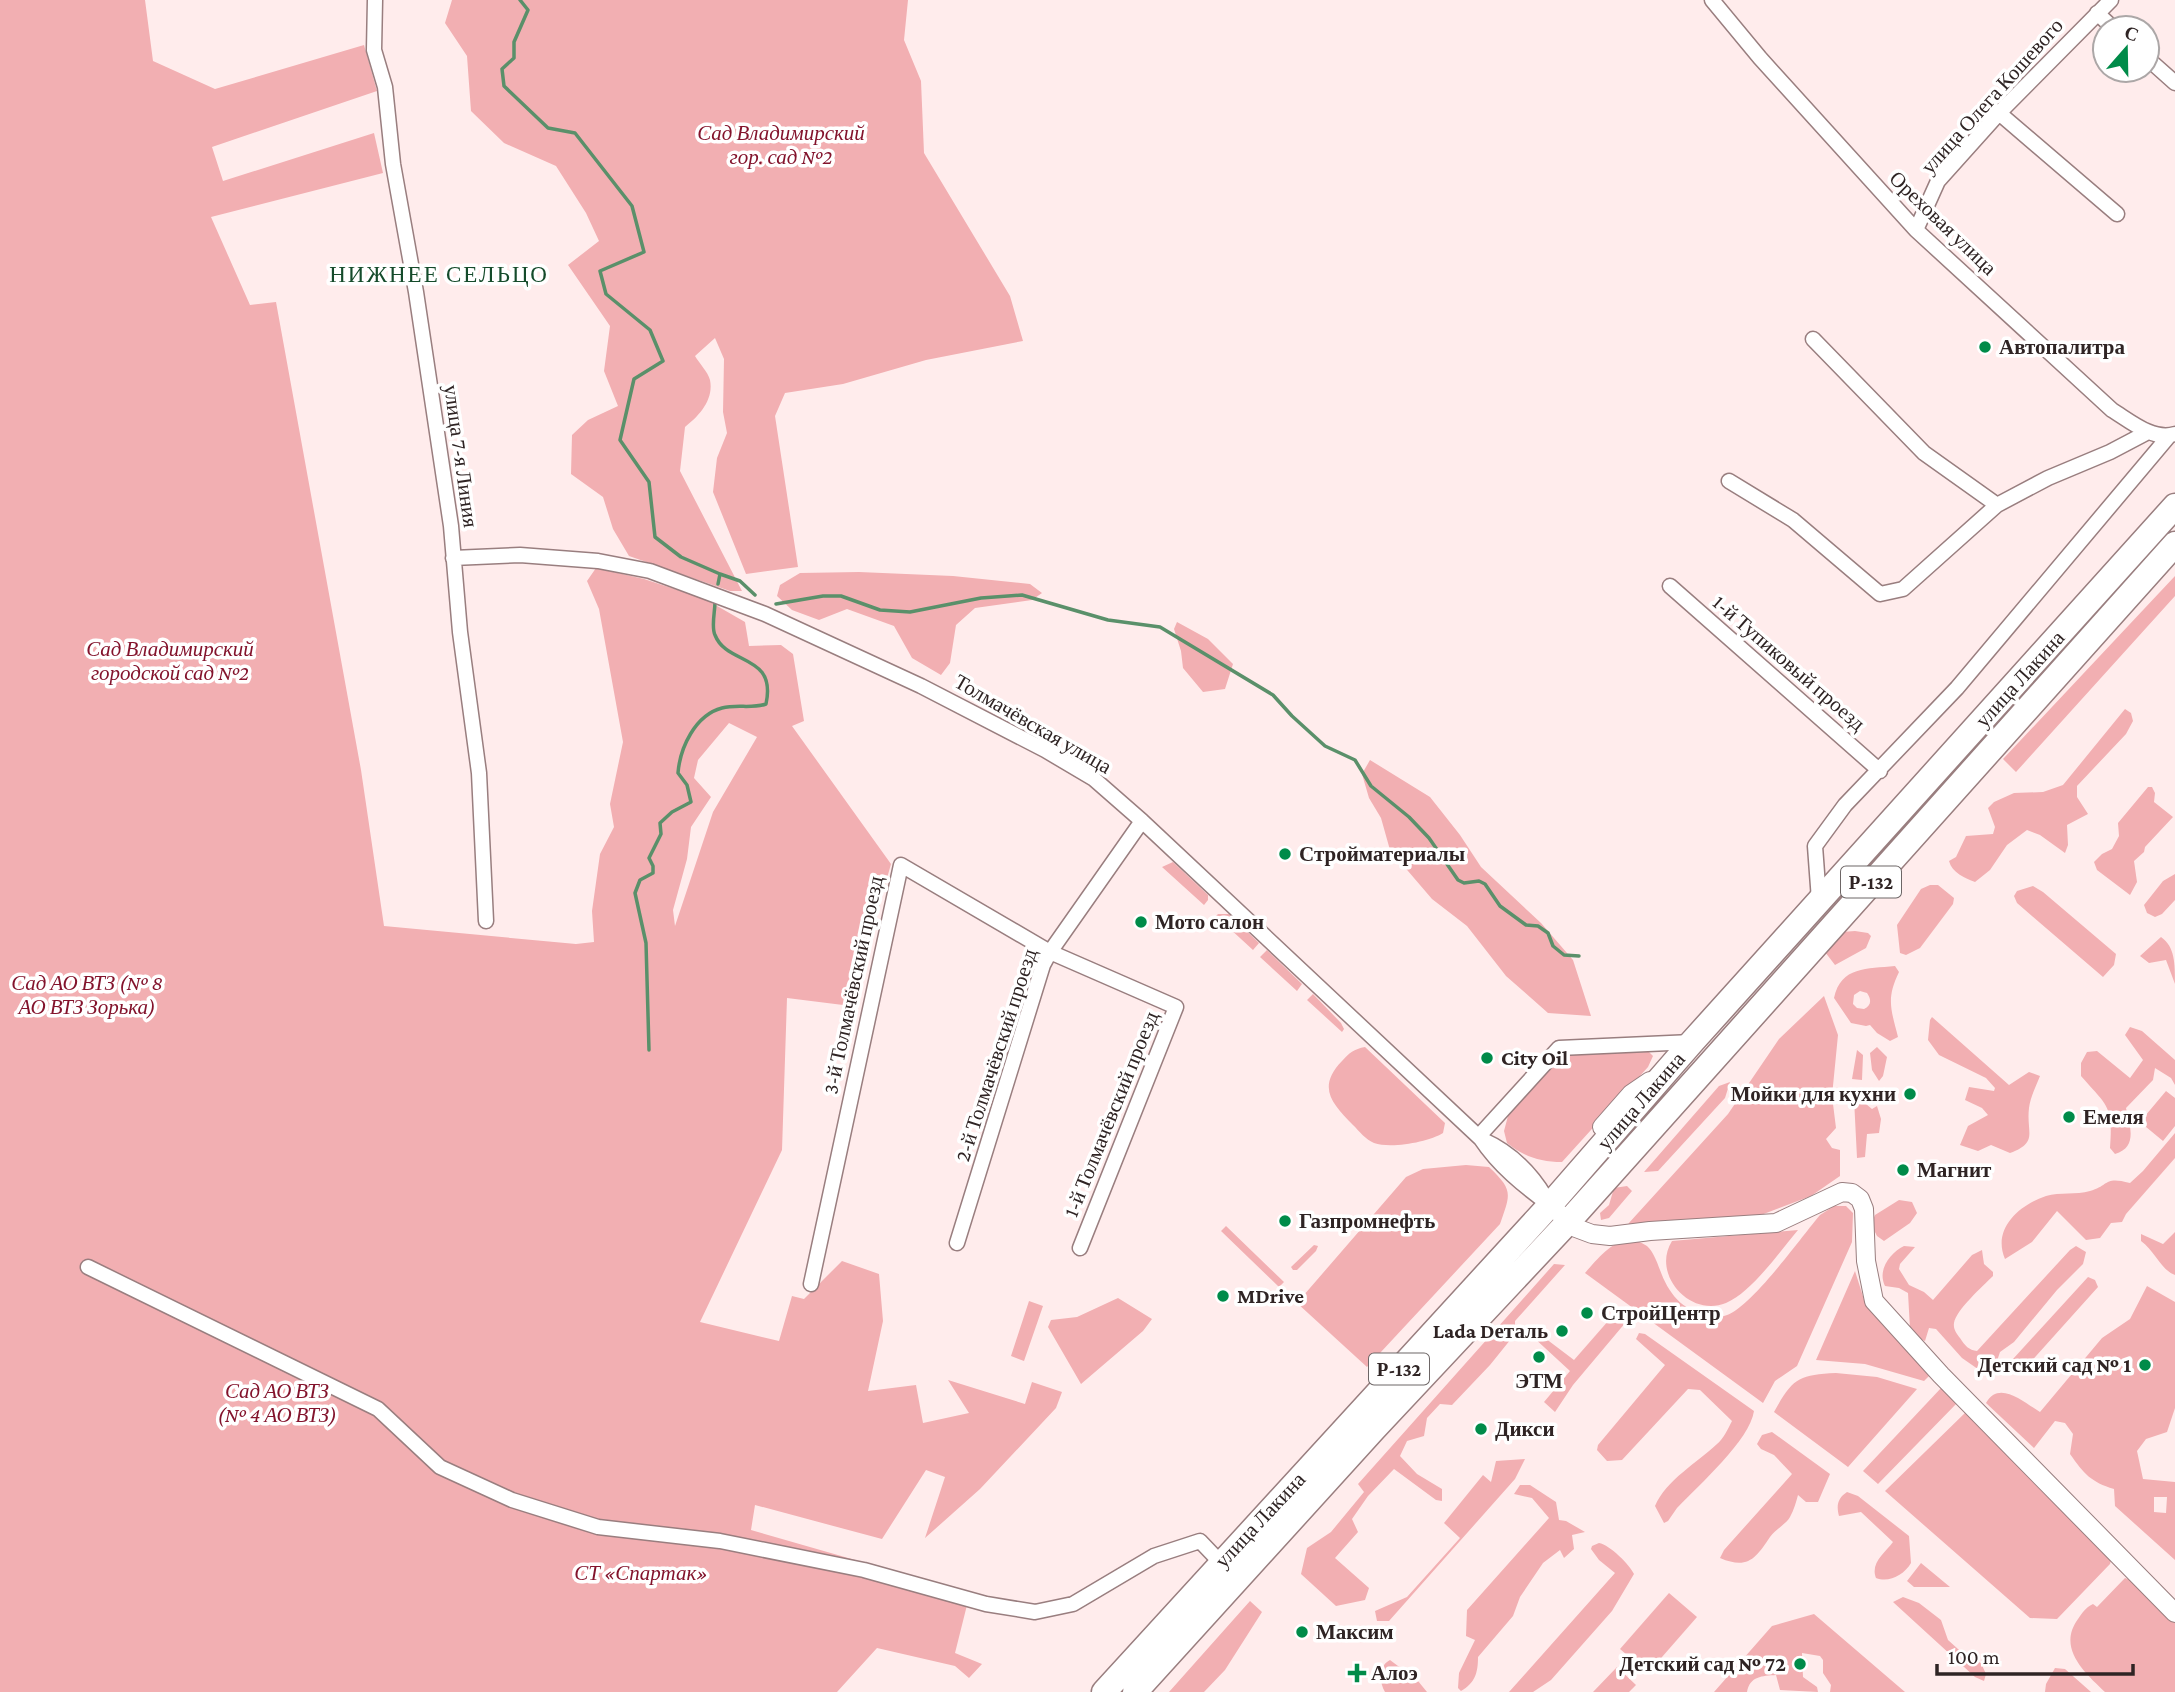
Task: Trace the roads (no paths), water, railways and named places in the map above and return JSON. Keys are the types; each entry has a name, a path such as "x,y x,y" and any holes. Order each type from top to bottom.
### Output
{"highway":[{"name":"улица Лакина","path":"1104,1692 1550,1205 1692,1042 2175,506"},
{"name":"улица Лакина","path":"1135,1692 1356,1449 1569,1221 2175,544"}],"street":[{"name":"улица 7-я Линия","path":"374,0 374,50 386,87 393,164 416,292 451,526 479,772 486,921"},
{"name":"Ореховая улица","path":"1712,0 1769,68 1916,230 2112,410 2148,432 2172,435"},
{"name":"улица Олега Кошевого","path":"1916,230 1938,181 1999,113 2111,0"},
{"path":"2161,70 2175,83"},
{"path":"1999,113 2117,214"},
{"path":"1812,340 1924,453 1997,505"},
{"path":"1730,481 1793,520 1880,594 1903,589 1997,505 2048,478 2110,452 2148,432"},
{"path":"1819,901 1815,846 1845,805 1956,688 2172,435"},
{"name":"Толмачёвская улица","path":"453,558 520,555 598,561 650,571 765,614 921,686 1045,750 1094,779 1142,821 1480,1138 1492,1155 1527,1188 1550,1205"},
{"name":"1-й Тупиковый проезд","path":"1670,586 1880,771"},
{"name":"2-й Толмачёвский проезд","path":"957,1243 1044,965 1050,952 1142,821"},
{"name":"3-й Толмачёвский проезд","path":"811,1284 901,865 1050,952"},
{"name":"1-й Толмачёвский проезд","path":"1050,952 1177,1007 1080,1248"},
{"path":"1480,1138 1559,1048 1692,1042"},
{"path":"1550,1205 1576,1228 1592,1234 1610,1236 1776,1223 1842,1192 1852,1193 1860,1199 1864,1209 1866,1261 1874,1301 1941,1375 2175,1613"},
{"path":"89,1267 378,1409 440,1467 512,1500 597,1527 720,1541 864,1570 986,1604 1035,1612 1073,1604 1154,1556 1200,1541 1221,1563"}],"waterway":[{"path":"520,0 528,10 514,42 514,58 502,69 504,86 548,128 575,133 632,206 644,252 600,271 606,294 650,330 663,361 634,379 620,440 649,482 655,537 681,557 720,574 718,584"},
{"path":"720,574 740,581 755,595"},
{"path":"776,604 823,596 841,596 880,610 910,612 981,598 1022,595 1108,620 1160,627 1273,695 1325,746 1355,760 1371,786 1409,817 1429,838 1458,880 1485,884 1500,906 1526,925 1538,926 1548,933 1553,946 1564,955 1579,956"},
{"path":"649,1050 646,943 635,893 640,880 653,873 649,858 661,834 660,823 672,812 691,802 687,785 678,773 682,753 697,725 712,712 728,707 766,704 767,688 764,676 758,668 721,645 715,635 715,602"}],"place":[{"name":"Автопалитра","path":"1985,347"},
{"name":"Стройматериалы","path":"1285,854"},
{"name":"Мото салон","path":"1141,922"},
{"name":"City Oil","path":"1487,1058"},
{"name":"Мойки для кухни","path":"1910,1094"},
{"name":"Емеля","path":"2069,1117"},
{"name":"Магнит","path":"1903,1170"},
{"name":"Газпромнефть","path":"1285,1221"},
{"name":"MDrive","path":"1223,1296"},
{"name":"СтройЦентр","path":"1587,1313"},
{"name":"Lada Dеталь","path":"1562,1331"},
{"name":"ЭТМ","path":"1539,1357"},
{"name":"Детский сад № 1","path":"2145,1365"},
{"name":"Дикси","path":"1481,1429"},
{"name":"Максим","path":"1302,1632"},
{"name":"Детский сад № 72","path":"1800,1664"},
{"name":"Алоэ","path":"1357,1673"}],"district":[{"name":"НИЖНЕЕ СЕЛЬЦО","path":"439,274"}],"park label":[{"name":"Сад Владимирский гор. сад №2","path":"781,145"},
{"name":"Сад Владимирский городской сад №2","path":"170,661"},
{"name":"Сад АО ВТЗ (№ 8 АО ВТЗ Зорька)","path":"87,995"},
{"name":"Сад АО ВТЗ (№ 4 АО ВТЗ)","path":"277,1403"},
{"name":"СТ «Спартак»","path":"641,1573"}]}
